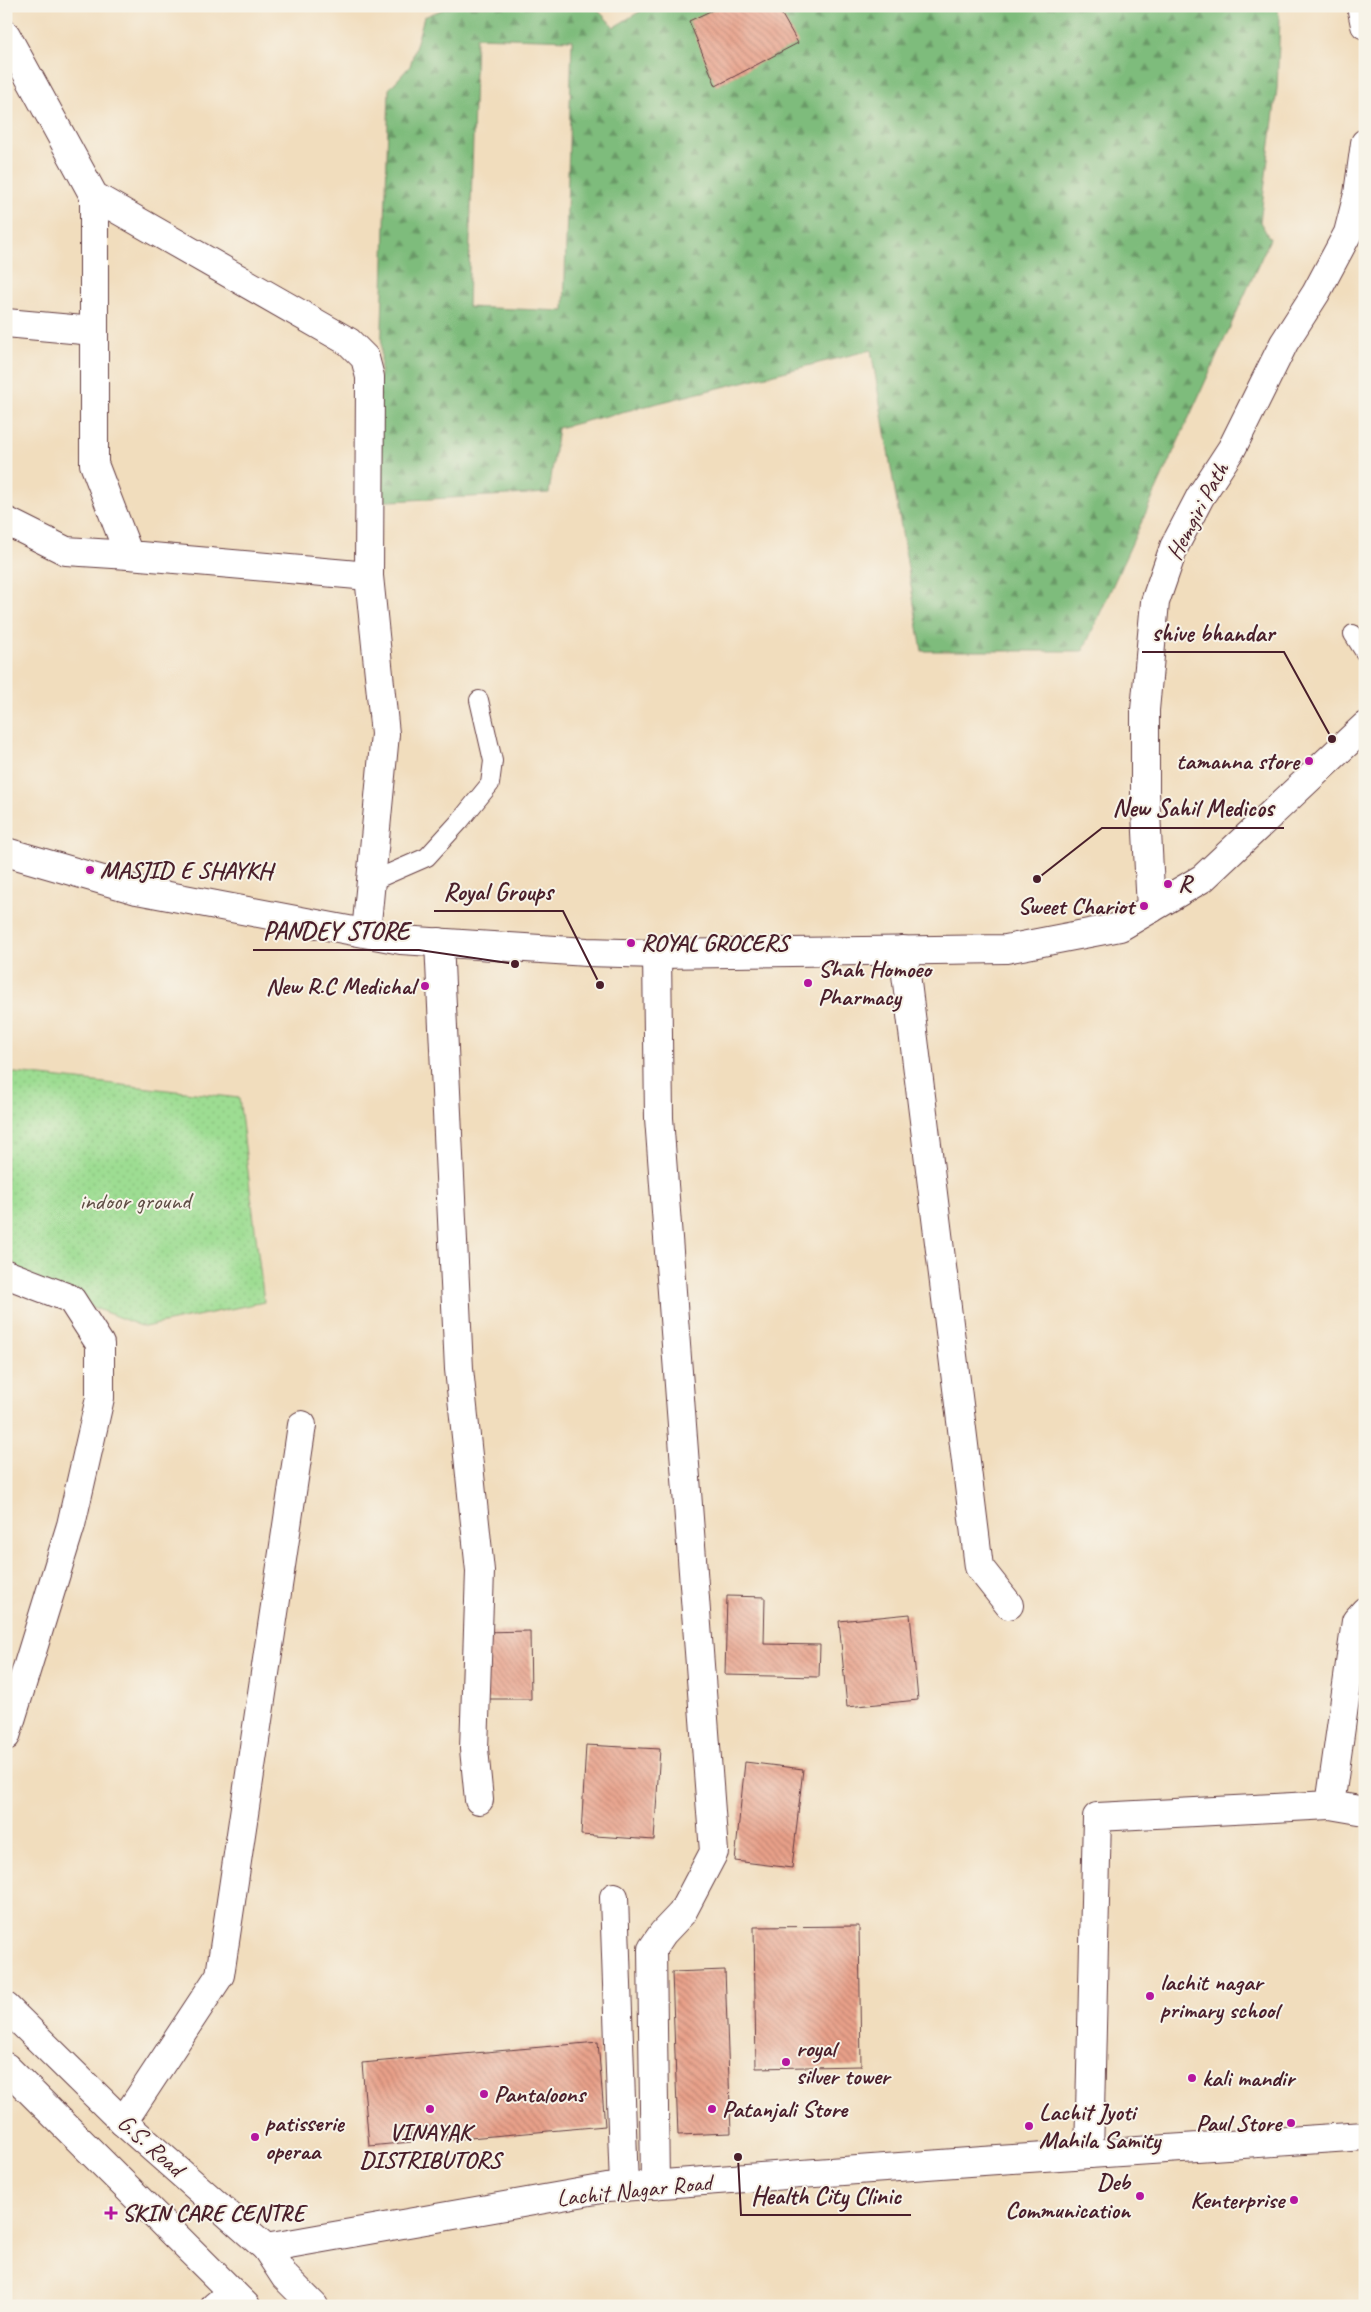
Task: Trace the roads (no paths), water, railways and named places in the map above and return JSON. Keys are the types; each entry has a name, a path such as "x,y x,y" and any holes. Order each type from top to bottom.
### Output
{"street":[{"path":"1361,6 1365,25"},
{"path":"6,35 94,196 94,464 129,556"},
{"name":"Hemgiri Path","path":"1151,908 1145,793 1145,710 1155,602 1174,547 1200,497 1232,448 1284,343 1316,293 1348,233 1358,194 1365,143"},
{"path":"94,196 349,342 365,358 370,377 369,576 385,734 366,933"},
{"path":"6,324 94,331"},
{"path":"6,521 66,551 369,576"},
{"path":"6,852 137,890 401,940 587,952 657,954 1006,949 1120,927 1202,878 1365,726"},
{"path":"439,942 459,1369 480,1571 474,1749 479,1800"},
{"path":"903,950 979,1567 1009,1605"},
{"path":"655,2185 652,1949 663,1933 682,1913 714,1852 659,1118 657,954"},
{"path":"6,1274 71,1299 100,1344 100,1398 71,1525 6,1736"},
{"path":"123,2122 220,1975 302,1424"},
{"path":"1330,1805 1356,1621 1365,1612"},
{"path":"1089,2154 1097,1816 1330,1805 1365,1811"},
{"path":"614,1897 624,2187"},
{"name":"G.S. Road","path":"6,2007 123,2122 266,2248 285,2277 314,2306"},
{"name":"G.S. Road","path":"6,2067 231,2301"},
{"name":"Lachit Nagar Road","path":"266,2248 597,2190 624,2187 1365,2136"}],"lane":[{"path":"1353,634 1365,653"},
{"path":"372,881 426,857 460,822 490,784 493,762 479,700"}],"place":[{"name":"shive bhandar","path":"1332,739"},
{"name":"tamanna store","path":"1309,761"},
{"name":"MASJID E SHAYKH","path":"90,870"},
{"name":"New Sahil Medicos","path":"1037,879"},
{"name":"R","path":"1168,884"},
{"name":"Sweet Chariot","path":"1144,906"},
{"name":"ROYAL GROCERS","path":"631,943"},
{"name":"PANDEY STORE","path":"515,964"},
{"name":"Shah Homoeo Pharmacy","path":"808,983"},
{"name":"Royal Groups","path":"600,985"},
{"name":"New R.C Medichal","path":"425,986"},
{"name":"lachit nagar primary school","path":"1150,1996"},
{"name":"royal silver tower","path":"786,2062"},
{"name":"kali mandir","path":"1192,2078"},
{"name":"Pantaloons","path":"484,2094"},
{"name":"VINAYAK DISTRIBUTORS","path":"430,2109"},
{"name":"Patanjali Store","path":"712,2109"},
{"name":"Paul Store","path":"1291,2123"},
{"name":"Lachit Jyoti Mahila Samity","path":"1029,2126"},
{"name":"patisserie operaa","path":"255,2137"},
{"name":"Health City Clinic","path":"738,2157"},
{"name":"Deb Communication","path":"1140,2196"},
{"name":"Kenterprise","path":"1294,2200"},
{"name":"SKIN CARE CENTRE","path":"111,2213"}],"park label":[{"name":"indoor ground","path":"135,1201"}]}
